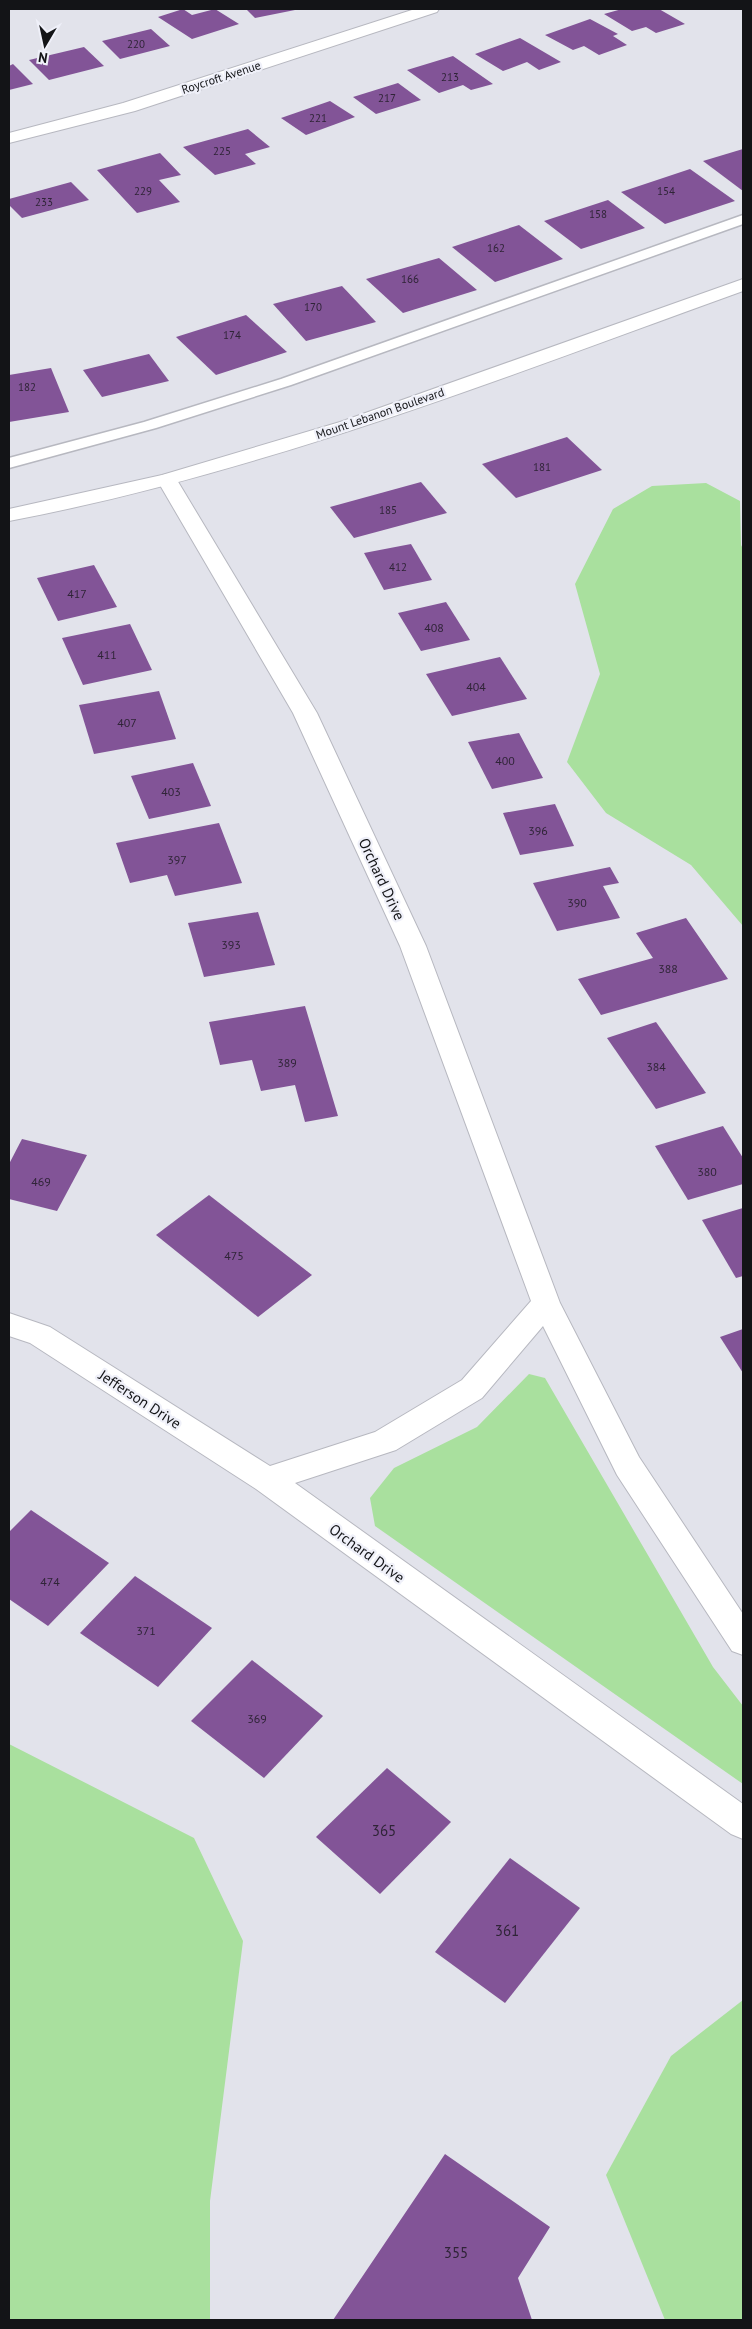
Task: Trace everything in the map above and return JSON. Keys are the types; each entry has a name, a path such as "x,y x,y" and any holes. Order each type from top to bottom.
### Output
{"street":[{"name":"Roycroft Avenue","path":"9,138 129,107 431,9"},
{"name":"Mount Lebanon Boulevard","path":"9,515 167,480 347,426 743,285"},
{"name":"Orchard Drive","path":"167,480 305,713 409,937 546,1303 628,1466 743,1641"},
{"path":"267,1480 385,1441 472,1389 546,1303"},
{"name":"Jefferson Drive","path":"9,1325 40,1335 267,1480"},
{"name":"Orchard Drive","path":"267,1480 743,1823"}],"lane":[{"path":"9,463 150,425 286,382 743,219"}],"green space":[{"path":"706,483 740,501 741,545 743,549 743,926 691,865 606,813 567,762 600,674 575,584 613,509 652,486"},
{"path":"529,1374 545,1378 713,1667 743,1706 743,1784 375,1526 370,1498 394,1468 477,1427"},
{"path":"9,1744 194,1838 243,1941 210,2201 210,2320 9,2320"},
{"path":"743,2000 743,2320 665,2320 606,2175 671,2056"}],"building":[{"path":"183,9 192,15 215,9 239,24 192,39 158,17"},
{"path":"246,9 295,9 295,10 255,18"},
{"path":"622,9 659,9 685,24 656,33 646,27 632,31 604,14"},
{"path":"590,19 618,34 613,36 627,45 599,55 584,46 573,50 545,35"},
{"path":"151,29 170,46 120,59 102,41"},
{"path":"520,38 561,62 539,70 527,62 503,71 475,54"},
{"path":"84,47 104,66 49,80 29,60"},
{"path":"453,56 493,84 471,90 463,85 439,93 407,70"},
{"path":"13,64 33,84 9,90 9,66"},
{"path":"398,83 421,100 376,114 353,97"},
{"path":"330,101 355,117 306,135 281,118"},
{"path":"248,129 270,147 245,154 256,164 215,175 183,147"},
{"path":"743,149 743,191 703,161"},
{"path":"160,153 181,175 159,180 180,202 137,213 97,170"},
{"path":"690,169 735,201 665,224 621,192"},
{"path":"71,182 89,200 22,218 9,205 9,199"},
{"path":"608,200 645,228 581,249 544,221"},
{"path":"519,225 563,259 495,282 452,247"},
{"path":"439,258 477,290 403,313 366,279"},
{"path":"342,286 376,322 306,341 273,304"},
{"path":"246,315 287,352 216,375 176,337"},
{"path":"149,354 169,381 102,397 83,370"},
{"path":"51,368 69,412 9,422 9,375"},
{"path":"567,437 602,470 516,498 482,464"},
{"path":"421,482 447,513 354,538 330,507"},
{"path":"411,544 432,580 384,590 364,553"},
{"path":"94,565 117,607 58,621 37,578"},
{"path":"446,602 470,640 421,651 398,613"},
{"path":"130,624 152,670 83,685 62,638"},
{"path":"500,657 527,699 452,716 426,674"},
{"path":"159,691 176,739 94,754 79,705"},
{"path":"519,733 543,778 492,789 468,742"},
{"path":"193,763 211,806 149,819 131,776"},
{"path":"555,804 574,846 520,855 503,813"},
{"path":"219,823 242,883 175,896 167,875 130,883 116,843"},
{"path":"610,867 619,883 603,886 620,918 557,931 533,883"},
{"path":"258,912 275,965 204,977 188,923"},
{"path":"686,918 728,979 601,1015 578,979 653,958 636,933"},
{"path":"305,1006 338,1116 305,1122 295,1085 261,1091 252,1060 220,1065 209,1022"},
{"path":"656,1022 706,1093 656,1109 607,1038"},
{"path":"723,1126 743,1158 743,1184 688,1200 655,1146"},
{"path":"22,1139 87,1155 57,1211 9,1199 9,1164"},
{"path":"209,1195 312,1275 258,1317 156,1235"},
{"path":"743,1208 743,1276 736,1278 702,1220"},
{"path":"743,1329 743,1373 720,1337"},
{"path":"31,1510 109,1563 48,1626 9,1599 9,1532"},
{"path":"135,1576 212,1628 158,1687 80,1633"},
{"path":"252,1660 323,1716 264,1778 191,1721"},
{"path":"387,1768 451,1822 380,1894 316,1837"},
{"path":"510,1858 580,1908 505,2003 435,1952"},
{"path":"445,2154 550,2227 518,2278 532,2320 333,2320"}]}
